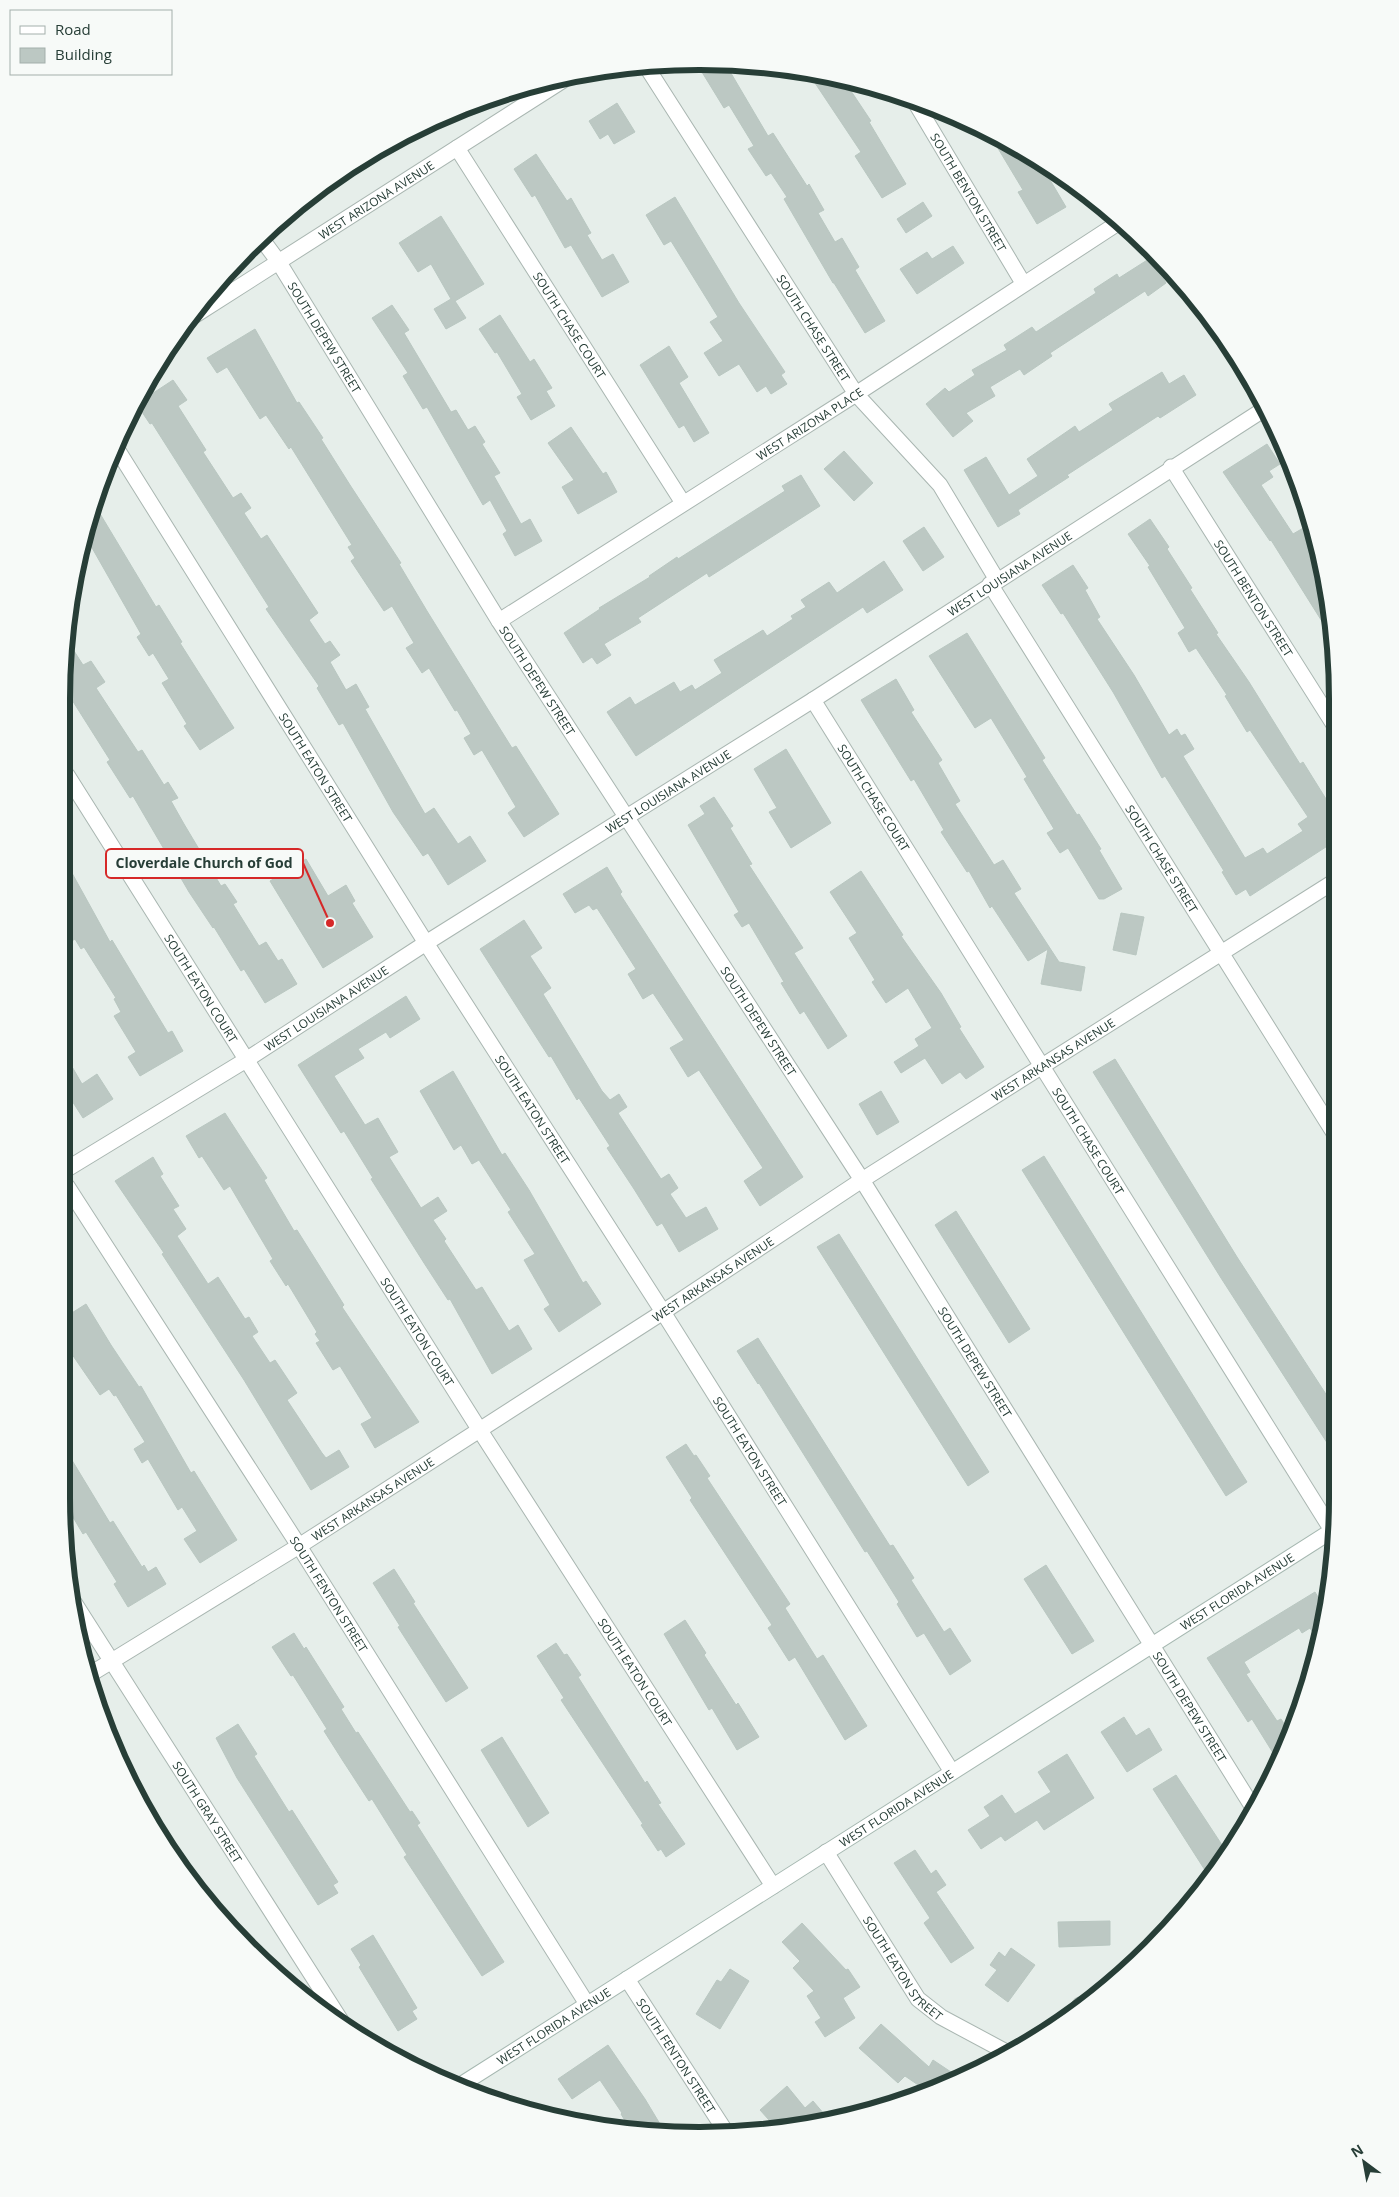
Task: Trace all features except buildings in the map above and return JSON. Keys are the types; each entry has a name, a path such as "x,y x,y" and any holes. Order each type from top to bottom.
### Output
{"street":[{"name":"SOUTH CHASE STREET","path":"650,72 856,394 940,485 993,582 1329,1125"},
{"name":"WEST ARIZONA AVENUE","path":"209,305 551,88"},
{"name":"SOUTH BENTON STREET","path":"920,110 1023,284"},
{"name":"SOUTH CHASE COURT","path":"457,148 683,503"},
{"name":"WEST ARIZONA PLACE","path":"500,621 856,394 1114,225"},
{"name":"SOUTH DEPEW STREET","path":"265,244 278,261 500,621 862,1180 1250,1803"},
{"name":"WEST LOUISIANA AVENUE","path":"70,1167 246,1060 426,943 813,700 1171,467 1259,412"},
{"name":"SOUTH EATON STREET","path":"120,454 426,943 663,1312 952,1772"},
{"name":"SOUTH BENTON STREET","path":"1171,467 1329,717"},
{"name":"SOUTH CHASE COURT","path":"813,700 1328,1525"},
{"name":"SOUTH EATON COURT","path":"70,780 479,1429 773,1886"},
{"name":"WEST ARKANSAS AVENUE","path":"94,1671 299,1546 663,1312 862,1180 1329,885"},
{"name":"SOUTH FENTON STREET","path":"70,1191 299,1546 587,2004"},
{"name":"WEST FLORIDA AVENUE","path":"465,2081 1328,1533"},
{"name":"SOUTH GRAY STREET","path":"81,1614 334,2010"},
{"name":"SOUTH EATON STREET","path":"826,1852 918,1999 941,2017 1002,2050"},
{"name":"SOUTH FENTON STREET","path":"627,1979 722,2126"}],"shaded area":[{"path":"1265,423 1272,439 1263,424"}],"place":[{"name":"Cloverdale Church of God","path":"330,923"}]}
